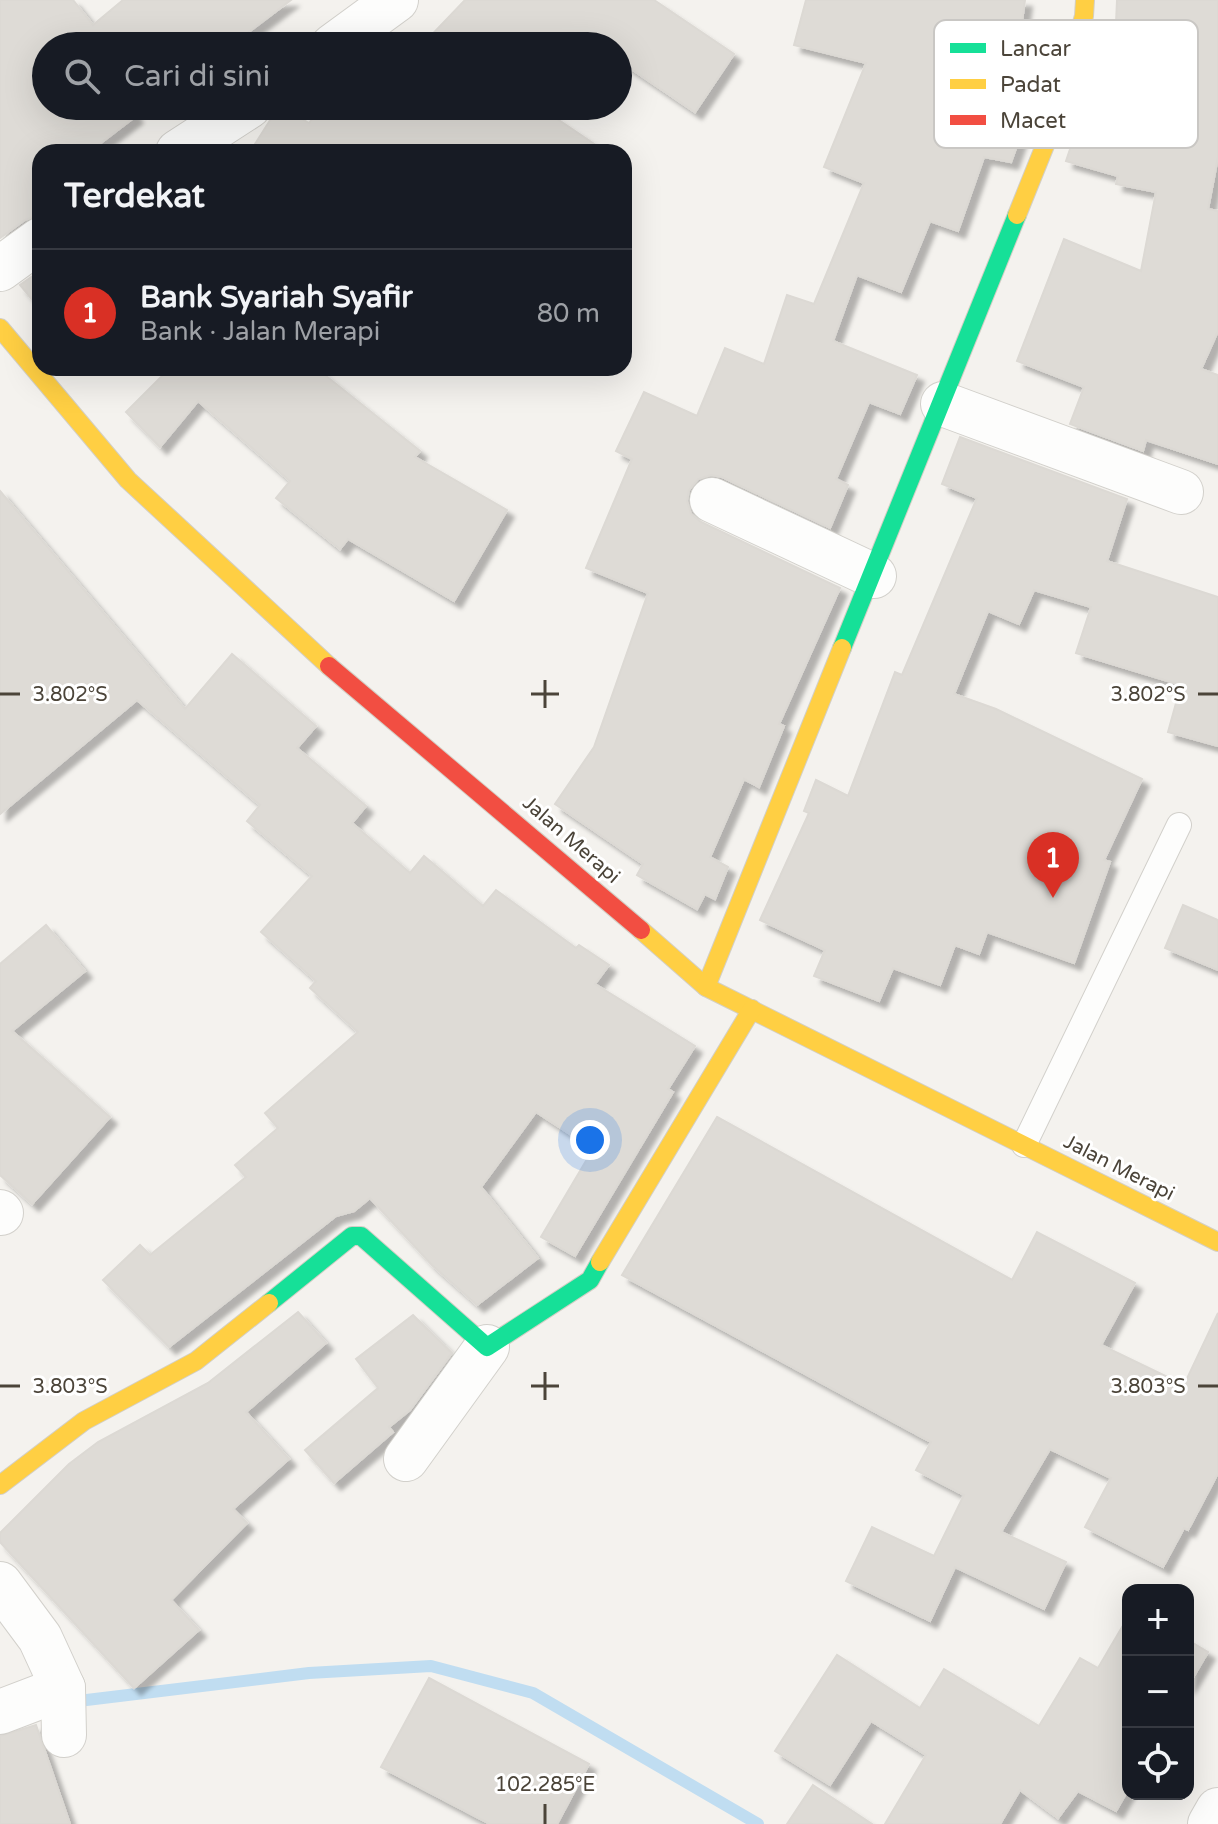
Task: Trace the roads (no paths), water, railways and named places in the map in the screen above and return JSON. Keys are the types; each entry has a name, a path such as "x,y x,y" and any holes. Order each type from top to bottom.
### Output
{"street":[{"path":"352,32 396,0"},
{"path":"1083,20 1085,0"},
{"path":"190,144 227,120"},
{"path":"706,987 1044,148"},
{"path":"0,269 32,246"},
{"name":"Jalan Merapi","path":"0,328 32,366"},
{"name":"Jalan Merapi","path":"40,376 128,480 320,658 491,800 706,987 1218,1242"},
{"path":"943,404 1181,492"},
{"path":"712,500 874,576"},
{"path":"406,1459 487,1347 590,1280 752,1009"},
{"path":"0,1485 84,1421 196,1361 352,1236 361,1236 487,1347"},
{"path":"0,1584 40,1638 63,1707 0,1712"},
{"path":"1210,1824 1218,1810"}],"lane":[{"path":"1024,1145 1179,825"}],"waterway":[{"path":"70,1702 309,1673 431,1666 533,1693 758,1824"}],"place":[{"name":"Bank Syariah Syafir","path":"1053,898"}]}
